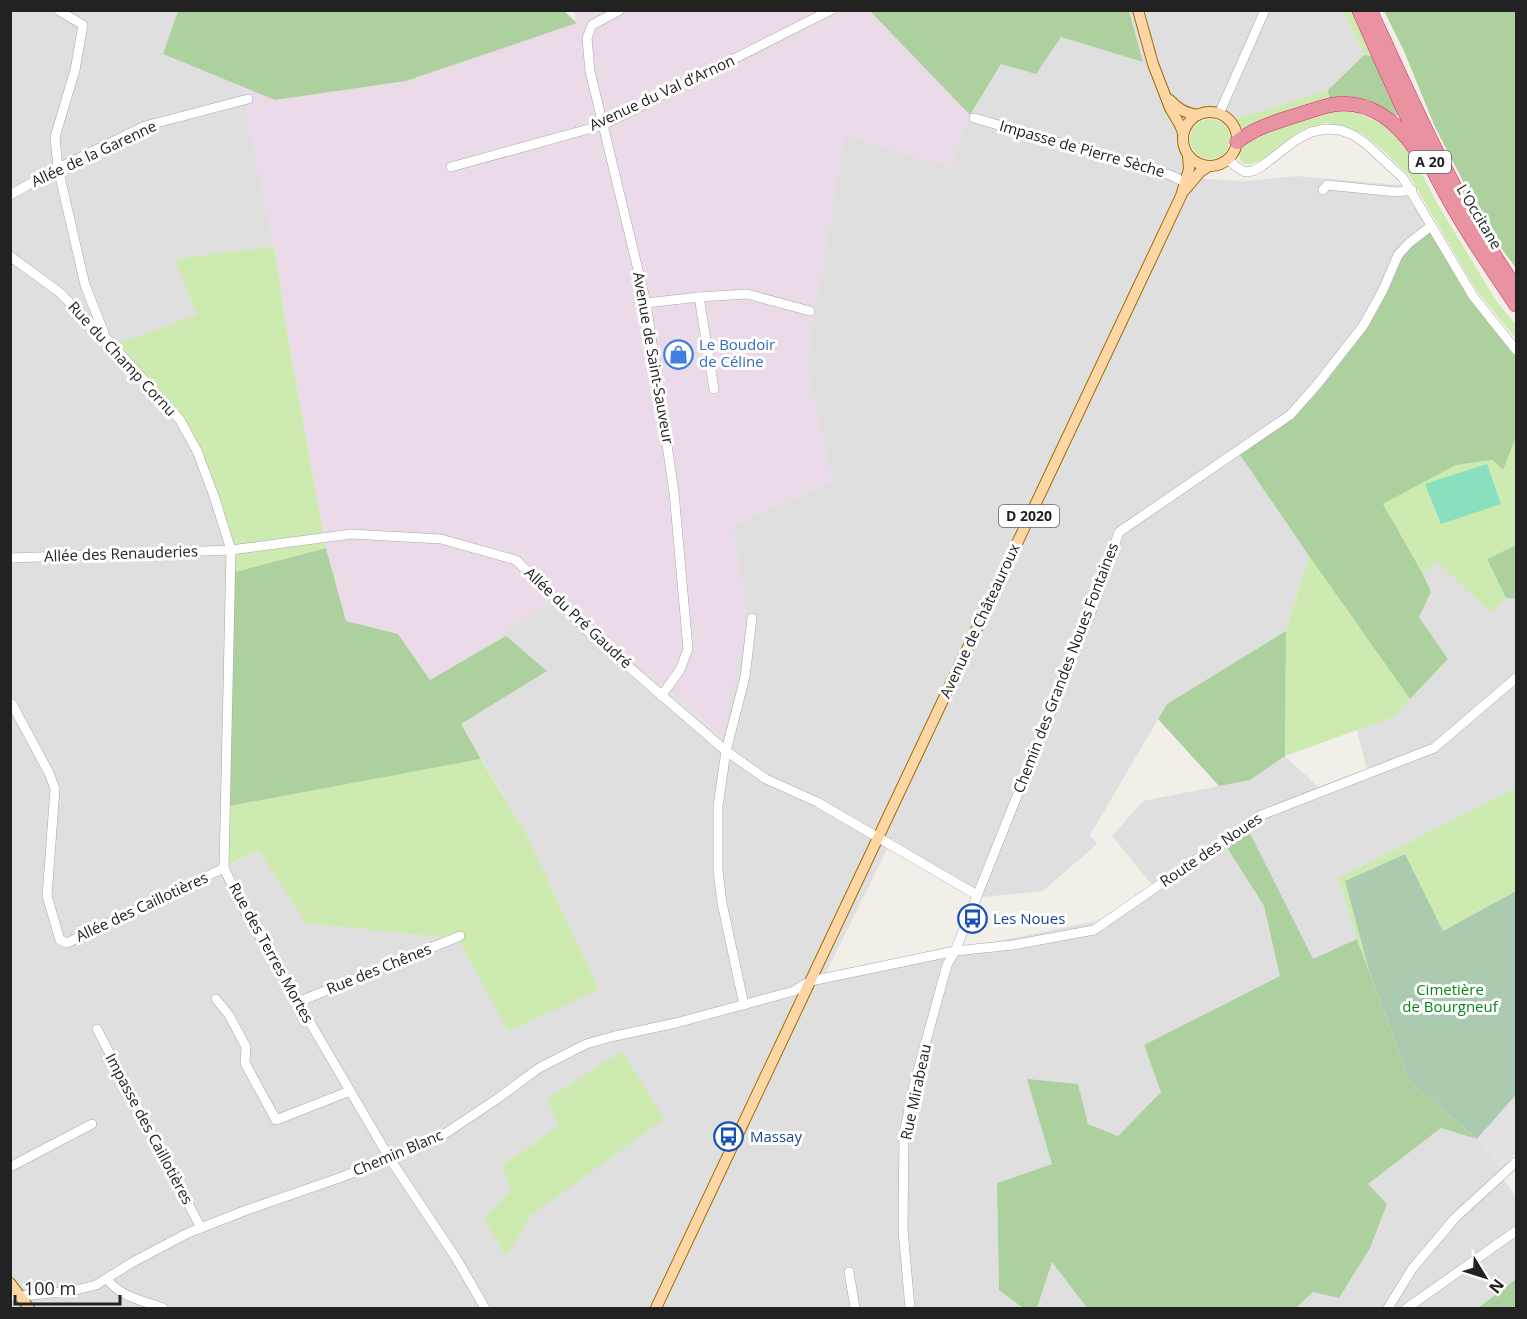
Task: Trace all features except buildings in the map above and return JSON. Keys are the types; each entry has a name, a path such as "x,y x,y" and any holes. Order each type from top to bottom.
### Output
{"highway":[{"name":"L'Occitane","path":"1359,10 1445,192 1516,306"},
{"name":"L'Occitane","path":"1370,10 1426,134 1477,227 1516,288"},
{"path":"1377,10 1385,43"},
{"path":"1237,142 1246,134 1302,113 1334,105 1355,105 1375,111 1392,121 1406,135 1434,182 1445,192"}],"main road":[{"path":"1138,10 1152,64 1183,133 1183,145 1188,156 1198,164 1209,166 1220,164 1228,159 1237,142 1230,121 1219,114 1207,112 1198,116 1189,123 1183,133"},
{"path":"1164,92 1175,106 1185,113 1198,116"},
{"name":"D 2020","path":"1187,183 1188,156"},
{"name":"D 2020","path":"1187,183 1209,166"},
{"name":"Avenue de Châteauroux","path":"811,981 1187,183"},
{"name":"D 2020","path":"656,1308 811,981"},
{"path":"10,1282 16,1296 29,1308"}],"street":[{"path":"58,10 83,25 75,70 55,137 58,168 85,285 106,338"},
{"name":"Avenue de Saint-Sauveur","path":"621,10 592,25 587,38 590,71 646,303 674,492 688,649 680,670 661,696"},
{"name":"Avenue du Val d’Arnon","path":"451,168 603,125 831,10"},
{"path":"1219,114 1265,10"},
{"name":"Allée de la Garenne","path":"10,195 58,168 145,126 248,99"},
{"name":"Impasse de Pierre Sèche","path":"974,118 1170,175 1187,183"},
{"path":"1228,159 1245,172 1253,171 1296,140 1311,132 1326,129 1340,130 1365,142 1392,166 1412,190 1473,296 1516,350"},
{"path":"1323,190 1327,185 1397,192 1412,190"},
{"name":"Chemin des Grandes Noues Fontaines","path":"955,951 1098,594 1119,532 1290,415 1363,326 1383,290 1398,255 1431,226"},
{"name":"Rue du Champ Cornu","path":"10,256 59,292 106,338 180,420 197,451 231,550"},
{"path":"646,303 747,294 810,311"},
{"path":"699,297 714,389"},
{"name":"Allée du Pré Gaudré","path":"231,550 351,534 441,539 516,560 593,636 726,751 766,779 817,802 977,895"},
{"name":"Allée des Renauderies","path":"10,558 231,550"},
{"name":"Rue des Terres Mortes","path":"231,550 224,868 243,908 390,1159 456,1257 486,1308"},
{"path":"744,1005 722,903 718,871 718,806 726,751 745,678 752,618"},
{"name":"Route des Noues","path":"811,981 955,951 1013,945 1094,930 1259,816 1434,748 1516,678"},
{"name":"Allée des Caillotières","path":"10,704 49,773 55,789 47,896 60,940 67,943 224,868"},
{"name":"Rue des Chênes","path":"298,1002 460,936"},
{"name":"Rue Mirabeau","path":"909,1308 903,1230 904,1134 914,1085 947,965 955,951"},
{"name":"Chemin Blanc","path":"16,1296 72,1291 96,1286 133,1263 201,1228 434,1141 539,1068 586,1044 676,1023 794,991 811,981"},
{"path":"216,999 229,1015 246,1047 245,1063 276,1120 350,1091"},
{"name":"Impasse des Caillotières","path":"97,1029 201,1228"},
{"path":"10,1167 92,1124"},
{"path":"1388,1308 1412,1269 1455,1218 1516,1162"},
{"path":"1407,1308 1516,1231"},
{"path":"849,1272 855,1308"},
{"path":"107,1279 126,1295 163,1308"}],"shaded area":[{"path":"870,10 970,115 949,167 844,136 806,366 832,482 732,525 747,619 722,738 560,596 430,680 398,634 346,621 326,548 274,246 241,86 275,100 406,81 576,23 574,11"},
{"path":"10,11 178,11 164,54 241,86 274,246 176,259 197,315 180,421 198,455 235,572 224,867 258,850 307,923 458,939 599,990 528,837 461,724 430,680 560,595 721,738 747,619 732,525 832,482 806,366 844,135 949,167 970,115 1001,64 1036,73 1061,37 1143,62 1129,11 1343,11 1364,55 1328,90 1236,119 1214,107 1193,110 1177,130 1183,163 1205,179 1247,181 1296,176 1400,185 1428,227 1393,275 1362,329 1290,410 1238,452 1309,556 1286,631 1167,704 1090,835 1097,844 1043,891 983,897 892,839 824,977 1101,920 1152,885 1112,836 1143,801 1249,780 1285,756 1318,787 1367,769 1357,730 1392,718 1448,659 1419,617 1431,592 1423,574 1436,561 1491,612 1506,598 1516,599 1516,788 1338,878 1357,939 1313,960 1248,829 1225,846 1264,906 1281,976 1144,1045 1161,1092 1118,1136 1088,1124 1052,1164 997,1183 999,1290 1023,1308 11,1308","holes":["622,1052 532,1215 506,1256 484,1218 512,1190 502,1165 559,1126 548,1099"]},
{"path":"1516,1095 1516,1152 1502,1170 1477,1139"},
{"path":"1441,1128 1477,1139 1502,1170 1504,1180 1516,1197 1516,1279 1478,1308 1296,1308 1313,1292 1368,1184"},
{"path":"1052,1262 1087,1308 1037,1308"}],"green space":[{"path":"563,10 577,23 406,81 275,100 163,54 178,11"},
{"path":"870,11 1129,11 1143,62 1061,37 1036,74 1001,64 970,115"},
{"path":"1343,11 1351,11 1372,56 1364,55"},
{"path":"1384,11 1516,11 1516,268 1490,233 1435,127 1404,51"},
{"path":"1364,55 1372,56 1398,114 1394,119 1329,100 1328,90"},
{"path":"1328,90 1329,100 1241,134 1236,119"},
{"path":"1332,110 1357,112 1396,134 1413,157 1437,203 1497,302 1516,325 1516,339 1475,288 1409,175 1363,134 1326,123 1301,130 1263,159 1250,165 1241,162 1239,155 1241,147 1267,130"},
{"path":"1210,119 1218,120 1224,125 1229,131 1229,147 1224,153 1218,158 1210,159 1202,158 1196,153 1191,147 1190,139 1191,131 1196,125 1202,120"},
{"path":"1428,227 1473,303 1516,354 1516,437 1503,470 1493,460 1456,465 1383,504 1431,592 1419,617 1448,659 1410,699 1238,452 1290,410 1362,329 1407,250"},
{"path":"274,246 326,548 235,572 222,518 180,421 113,345 197,315 175,259"},
{"path":"1516,437 1516,545 1487,559 1506,598 1491,613 1436,561 1423,574 1383,504 1456,465 1493,460 1503,470"},
{"path":"1487,464 1501,504 1441,524 1425,484"},
{"path":"1516,545 1516,599 1506,598 1487,559"},
{"path":"326,548 346,621 398,634 430,680 506,636 547,671 461,724 481,759 224,807 235,572"},
{"path":"1309,556 1410,699 1392,718 1285,756 1286,631"},
{"path":"1286,631 1285,756 1250,780 1219,786 1158,719 1167,704"},
{"path":"481,759 528,837 599,990 508,1031 458,939 306,923 258,850 223,867 224,807"},
{"path":"1516,788 1516,891 1443,931 1405,854 1345,881 1369,971 1338,878"},
{"path":"1248,829 1313,959 1357,939 1410,1082 1477,1139 1441,1128 1368,1184 1387,1204 1370,1248 1339,1298 1313,1292 1296,1308 1087,1308 1052,1262 1037,1308 1023,1308 999,1290 997,1183 1052,1164 1027,1079 1078,1084 1088,1124 1118,1136 1161,1092 1144,1045 1280,976 1264,906 1225,845"},
{"name":"Cimetière de Bourgneuf","path":"1405,854 1443,931 1516,891 1516,1095 1477,1139 1410,1082 1369,971 1345,881"},
{"path":"622,1051 664,1119 532,1215 506,1257 484,1218 511,1190 502,1165 559,1126 547,1099"},
{"path":"1516,1279 1516,1308 1478,1308"}],"place":[{"name":"Le Boudoir de Céline","path":"678,354"},
{"name":"Les Noues","path":"972,919"},
{"name":"Massay","path":"729,1137"}]}
